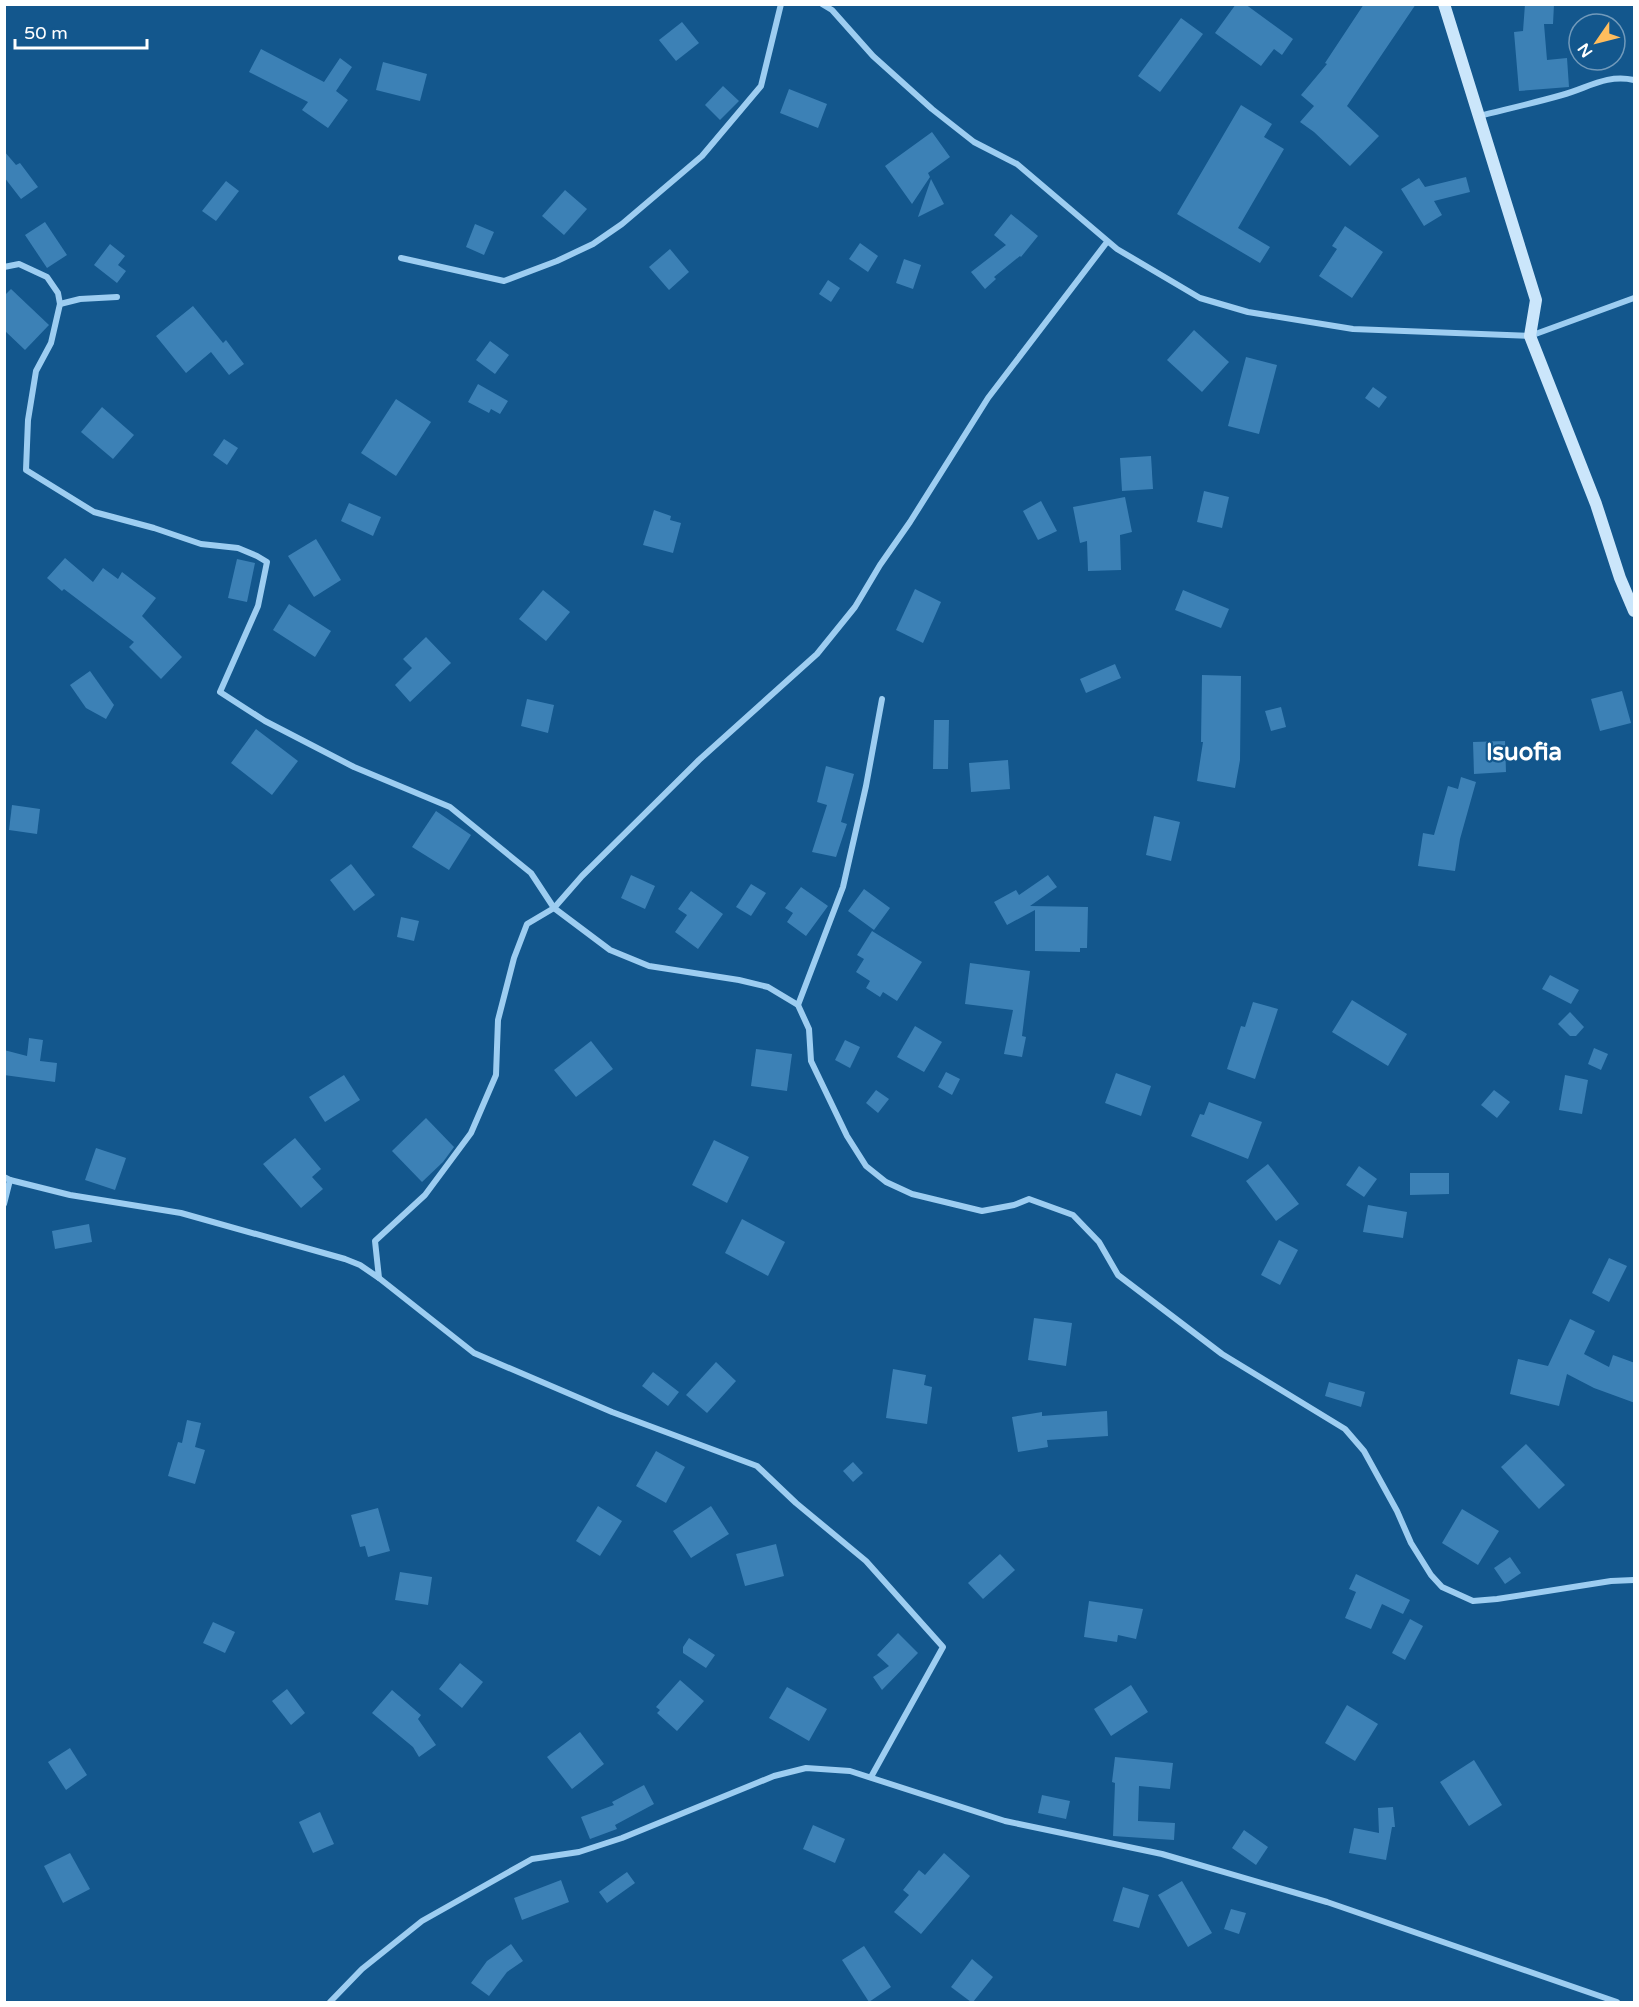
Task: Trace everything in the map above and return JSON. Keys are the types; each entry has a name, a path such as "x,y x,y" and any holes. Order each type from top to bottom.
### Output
{"main road":[{"path":"1443,4 1536,300 1530,336 1596,504 1620,578 1635,611"}],"street":[{"path":"401,258 504,281 557,261 593,244 622,224 702,156 761,86 781,4"},
{"path":"822,4 832,10 873,56 932,109 974,142 1017,164 1107,242 1200,298 1248,312 1353,329 1530,336 1635,298"},
{"path":"1479,116 1565,95 1600,80 1626,78 1635,80"},
{"path":"379,1278 375,1241 426,1195 471,1133 496,1075 498,1020 514,958 527,924 554,908 582,876 699,760 817,654 855,607 988,398 1107,242"},
{"path":"4,267 19,264 47,278 58,293 60,304 51,343 36,371 28,420 27,471 94,512 154,528 201,544 238,548 267,562 258,606 220,692 265,721 354,767 450,807 531,873 554,908 610,950 649,966 728,978 768,987 798,1005 809,1029 811,1061 847,1136 866,1166 886,1182 912,1194 982,1211 1014,1205 1029,1199 1073,1215 1099,1242 1118,1275 1222,1354 1345,1429 1364,1451 1397,1511 1411,1543 1431,1575 1442,1587 1473,1601 1611,1581 1635,1580"},
{"path":"60,304 117,297"},
{"path":"798,1005 843,887 867,786 882,699"},
{"path":"4,1204 7,1178 70,1195 181,1214 345,1259 360,1265 379,1278 474,1353 612,1412 757,1466 796,1503 866,1561 943,1647 871,1777"},
{"path":"330,2002 362,1969 422,1921 532,1859 579,1852 622,1838 774,1776 806,1768 850,1771 1005,1821 1162,1854 1327,1902 1617,2002"}],"building":[{"path":"1236,4 1245,4 1293,39 1282,55 1274,49 1261,66 1215,33"},
{"path":"1364,4 1416,4 1347,106 1379,136 1350,166 1300,122 1314,106 1301,95 1327,64 1325,63"},
{"path":"1525,4 1554,4 1553,24 1544,24 1547,60 1567,58 1569,87 1519,91 1514,32 1523,31"},
{"path":"1181,18 1203,34 1160,92 1138,76"},
{"path":"682,22 699,43 676,61 659,40"},
{"path":"261,49 324,82 340,58 352,67 336,91 348,100 328,128 302,110 308,102 249,72"},
{"path":"383,62 427,74 420,101 376,90"},
{"path":"723,86 739,101 720,120 705,105"},
{"path":"789,89 827,104 818,128 780,113"},
{"path":"1241,105 1272,124 1264,137 1284,149 1238,228 1270,247 1260,263 1177,214"},
{"path":"932,132 950,157 928,173 930,177 912,204 885,166"},
{"path":"4,151 16,165 20,163 38,187 21,199 4,177"},
{"path":"1466,177 1470,192 1434,201 1442,215 1424,226 1401,189 1419,178 1425,187"},
{"path":"931,179 944,204 918,217"},
{"path":"226,181 239,191 216,221 202,211"},
{"path":"565,190 587,209 564,235 542,216"},
{"path":"1011,214 1038,236 1021,257 994,277 996,279 985,289 971,272 1006,245 994,235"},
{"path":"45,222 67,255 47,268 25,235"},
{"path":"475,224 494,232 484,255 466,247"},
{"path":"1345,226 1383,252 1352,298 1319,276 1337,249 1332,246"},
{"path":"860,243 878,256 868,272 849,259"},
{"path":"110,244 125,256 118,265 126,271 117,283 94,265"},
{"path":"670,249 689,272 669,290 649,267"},
{"path":"904,259 921,265 913,289 896,283"},
{"path":"828,280 840,288 831,302 819,294"},
{"path":"11,289 49,325 25,350 4,330 4,296"},
{"path":"193,306 223,343 226,340 244,364 229,375 211,352 186,373 156,336"},
{"path":"1194,330 1229,362 1202,392 1167,360"},
{"path":"490,341 509,355 495,374 476,360"},
{"path":"1246,357 1277,365 1259,434 1228,426"},
{"path":"478,384 508,401 500,414 491,409 489,413 468,402"},
{"path":"1373,387 1387,397 1379,408 1365,398"},
{"path":"396,399 431,422 396,476 361,453"},
{"path":"102,407 134,435 113,459 81,432"},
{"path":"224,439 238,448 227,465 213,455"},
{"path":"1151,456 1153,489 1122,491 1120,458"},
{"path":"1204,491 1229,497 1222,528 1197,522"},
{"path":"1125,497 1132,532 1120,535 1121,570 1088,571 1087,541 1080,543 1073,507"},
{"path":"1041,501 1057,531 1038,540 1023,511"},
{"path":"349,503 381,517 373,536 341,521"},
{"path":"654,510 671,516 670,520 681,523 673,553 643,545"},
{"path":"316,539 341,580 314,597 288,556"},
{"path":"65,558 93,582 103,568 118,579 122,572 156,598 142,616 182,657 161,679 129,647 134,642 47,578"},
{"path":"237,559 255,563 247,602 228,598"},
{"path":"915,589 941,602 923,643 896,630"},
{"path":"543,590 570,612 546,641 519,619"},
{"path":"1183,590 1229,609 1221,628 1175,610"},
{"path":"289,604 331,631 315,657 273,630"},
{"path":"426,637 451,663 410,702 395,685 412,668 403,659"},
{"path":"1115,664 1121,678 1086,693 1080,679"},
{"path":"90,671 114,705 106,719 86,708 70,685"},
{"path":"1202,675 1241,676 1240,760 1235,788 1197,781 1203,742 1201,742"},
{"path":"1622,691 1631,723 1600,731 1591,699"},
{"path":"527,699 554,705 548,733 521,726"},
{"path":"1281,707 1286,727 1271,731 1265,711"},
{"path":"934,720 949,720 948,769 933,769"},
{"path":"256,729 298,761 272,795 231,763"},
{"path":"1505,741 1506,772 1474,774 1473,742"},
{"path":"1008,760 1010,789 971,792 969,763"},
{"path":"826,766 854,774 841,822 847,824 836,857 812,852 827,805 817,802"},
{"path":"1461,777 1476,782 1460,839 1455,871 1418,866 1423,833 1434,835 1448,786 1458,789"},
{"path":"12,805 40,809 37,834 9,830"},
{"path":"436,811 471,835 449,870 412,847"},
{"path":"1154,816 1180,822 1171,861 1146,855"},
{"path":"351,864 375,895 354,911 330,880"},
{"path":"631,875 655,886 645,909 621,898"},
{"path":"1048,875 1057,887 1030,906 1088,907 1087,948 1080,948 1080,952 1035,951 1035,910 1007,925 994,902 1016,890 1019,895"},
{"path":"751,884 766,893 751,916 736,907"},
{"path":"801,887 828,906 806,936 787,922 793,913 785,908"},
{"path":"864,889 890,908 874,930 848,911"},
{"path":"691,891 723,914 698,949 675,932 687,915 678,909"},
{"path":"401,917 419,921 414,941 397,937"},
{"path":"872,931 922,962 897,1001 883,992 880,997 866,988 870,981 856,972 864,959 857,955"},
{"path":"970,963 1030,971 1022,1036 1026,1037 1022,1057 1004,1054 1013,1010 965,1004"},
{"path":"1550,975 1579,990 1571,1004 1542,989"},
{"path":"1352,1000 1407,1034 1388,1066 1332,1032"},
{"path":"1253,1002 1278,1009 1255,1079 1227,1069 1241,1026 1245,1027"},
{"path":"1570,1012 1584,1027 1576,1036 1570,1036 1558,1024"},
{"path":"915,1026 942,1042 924,1072 897,1057"},
{"path":"29,1038 43,1040 40,1061 57,1063 55,1082 4,1075 4,1050 27,1056"},
{"path":"845,1040 860,1047 850,1068 835,1060"},
{"path":"591,1041 613,1069 576,1097 554,1070"},
{"path":"1594,1048 1608,1054 1601,1070 1588,1064"},
{"path":"756,1049 792,1054 787,1091 751,1086"},
{"path":"946,1072 960,1079 952,1095 938,1087"},
{"path":"1116,1073 1151,1086 1141,1116 1105,1103"},
{"path":"344,1075 360,1100 325,1122 309,1097"},
{"path":"1565,1075 1588,1080 1582,1114 1559,1110"},
{"path":"876,1090 889,1099 878,1113 866,1103"},
{"path":"1494,1090 1510,1102 1497,1118 1481,1105"},
{"path":"1209,1102 1262,1122 1248,1159 1191,1136 1200,1114 1204,1115"},
{"path":"426,1118 454,1147 443,1162 422,1182 392,1151"},
{"path":"295,1138 321,1169 312,1177 323,1189 301,1208 263,1164"},
{"path":"714,1140 749,1157 727,1203 692,1185"},
{"path":"96,1148 126,1158 115,1190 85,1180"},
{"path":"1268,1164 1299,1204 1276,1221 1246,1181"},
{"path":"1359,1166 1377,1179 1364,1197 1346,1185"},
{"path":"1410,1173 1449,1173 1449,1194 1410,1195"},
{"path":"1368,1205 1407,1212 1403,1238 1363,1232"},
{"path":"742,1219 785,1242 768,1276 725,1253"},
{"path":"89,1224 92,1242 55,1249 52,1231"},
{"path":"1279,1240 1298,1250 1280,1285 1261,1275"},
{"path":"1609,1258 1627,1266 1609,1302 1592,1293"},
{"path":"1034,1318 1072,1323 1066,1366 1028,1360"},
{"path":"1570,1319 1595,1331 1584,1354 1609,1367 1613,1355 1635,1363 1635,1403 1594,1388 1567,1374 1559,1406 1510,1394 1518,1359 1548,1366"},
{"path":"716,1362 736,1381 707,1413 686,1395"},
{"path":"893,1369 926,1375 924,1385 932,1387 927,1424 886,1418"},
{"path":"653,1372 679,1392 668,1406 642,1386"},
{"path":"1329,1382 1365,1392 1361,1407 1325,1396"},
{"path":"1107,1411 1108,1436 1047,1440 1048,1447 1018,1452 1012,1417 1042,1412 1042,1416"},
{"path":"187,1420 201,1423 195,1447 205,1450 195,1484 168,1476 178,1442 182,1443"},
{"path":"1526,1444 1565,1485 1539,1509 1501,1467"},
{"path":"656,1451 685,1467 666,1503 636,1486"},
{"path":"853,1462 863,1473 853,1482 843,1471"},
{"path":"598,1506 622,1521 600,1556 576,1541"},
{"path":"711,1506 729,1534 691,1558 673,1531"},
{"path":"378,1508 390,1551 368,1557 365,1546 360,1547 351,1515"},
{"path":"1462,1509 1499,1531 1478,1565 1442,1543"},
{"path":"776,1544 784,1576 745,1586 736,1554"},
{"path":"1000,1554 1015,1570 983,1599 968,1583"},
{"path":"1510,1557 1521,1573 1505,1584 1494,1568"},
{"path":"400,1572 432,1577 428,1605 395,1600"},
{"path":"1356,1574 1410,1600 1403,1614 1382,1604 1371,1629 1345,1618 1356,1592 1349,1589"},
{"path":"1089,1601 1143,1609 1136,1639 1118,1635 1117,1642 1084,1637"},
{"path":"1410,1619 1423,1626 1405,1660 1392,1653"},
{"path":"213,1622 235,1632 225,1653 203,1643"},
{"path":"898,1633 918,1653 882,1690 873,1677 889,1666 877,1655"},
{"path":"689,1638 715,1655 706,1668 683,1653 683,1647"},
{"path":"460,1663 483,1682 462,1708 439,1689"},
{"path":"680,1680 704,1701 677,1731 657,1713 660,1710 656,1707"},
{"path":"1131,1685 1148,1712 1111,1736 1094,1709"},
{"path":"787,1687 827,1709 809,1741 769,1718"},
{"path":"287,1689 305,1713 291,1725 272,1701"},
{"path":"392,1690 421,1715 418,1719 436,1745 419,1757 413,1747 372,1713"},
{"path":"1347,1705 1378,1724 1355,1761 1325,1743"},
{"path":"580,1732 604,1764 572,1789 547,1757"},
{"path":"70,1748 87,1775 66,1790 48,1762"},
{"path":"1115,1757 1173,1763 1170,1789 1139,1786 1138,1821 1175,1823 1174,1840 1113,1836 1115,1783 1112,1782"},
{"path":"1474,1760 1502,1805 1469,1826 1440,1782"},
{"path":"644,1785 654,1804 615,1825 617,1829 590,1839 581,1817 614,1805 612,1802"},
{"path":"1042,1795 1070,1801 1066,1819 1038,1813"},
{"path":"1393,1807 1395,1827 1392,1827 1386,1860 1349,1853 1354,1828 1379,1833 1378,1808"},
{"path":"320,1812 334,1844 313,1853 299,1822"},
{"path":"813,1825 845,1839 835,1863 803,1849"},
{"path":"1244,1830 1268,1847 1256,1865 1232,1848"},
{"path":"70,1853 90,1889 63,1903 44,1866"},
{"path":"944,1853 970,1876 921,1934 894,1912 909,1895 903,1890 919,1870 925,1875"},
{"path":"627,1872 635,1883 607,1903 599,1892"},
{"path":"561,1880 569,1902 522,1920 514,1898"},
{"path":"1182,1881 1212,1933 1188,1947 1158,1895"},
{"path":"1123,1887 1149,1895 1139,1928 1113,1921"},
{"path":"1231,1909 1246,1913 1239,1934 1224,1929"},
{"path":"511,1944 523,1961 507,1972 489,1996 471,1983 487,1961"},
{"path":"864,1946 891,1987 869,2002 842,1960"},
{"path":"972,1959 993,1977 971,2002 951,1987"}],"district":[{"name":"Isuofia","path":"1524,752"}]}
